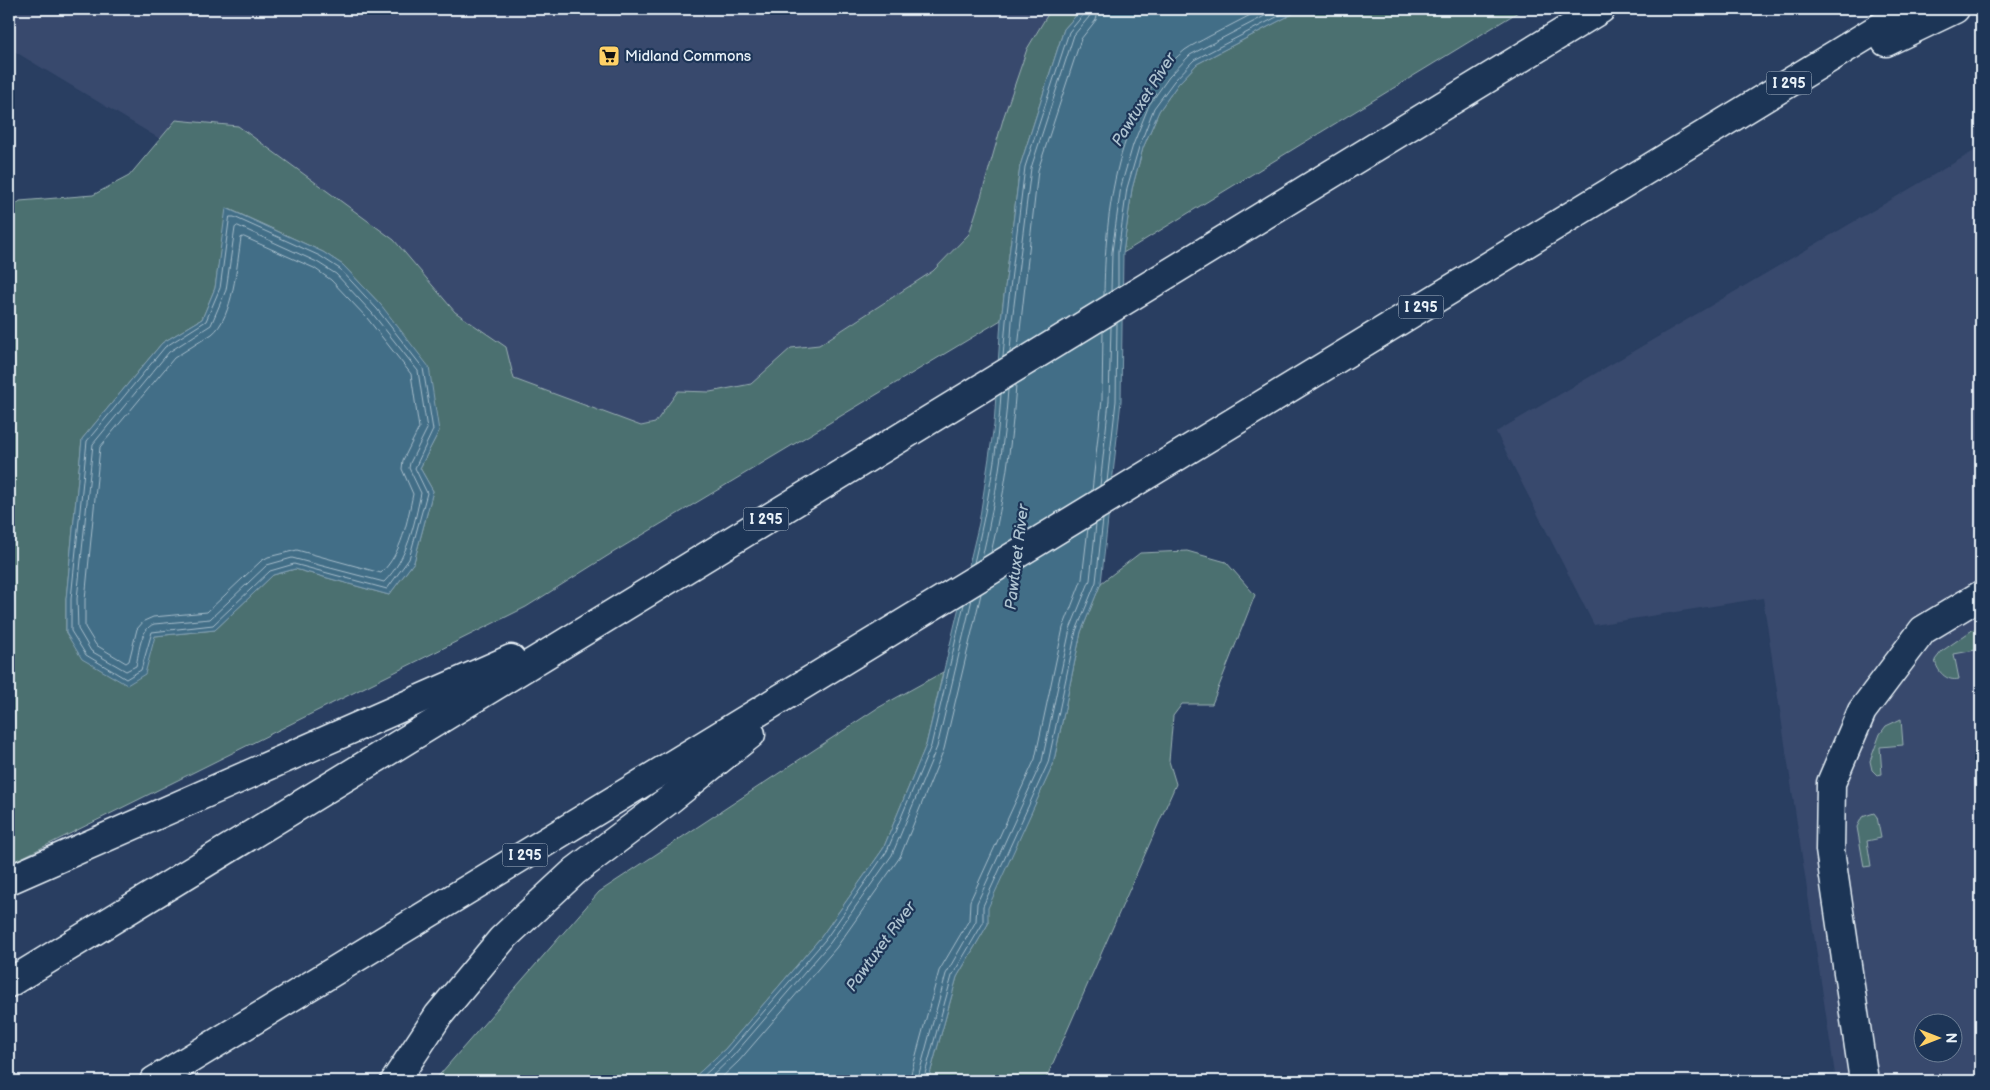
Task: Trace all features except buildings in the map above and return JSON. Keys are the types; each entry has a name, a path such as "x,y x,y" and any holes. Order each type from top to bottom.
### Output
{"main road":[{"name":"I 295","path":"9,983 1601,9"},
{"name":"I 295","path":"154,1081 1910,9"},
{"path":"1668,157 1895,38 1955,9"},
{"path":"1864,1081 1830,850 1831,783 1862,711 1923,630 1981,595"},
{"path":"9,880 382,714 604,618"},
{"path":"395,1081 438,1016 467,979 502,939 536,907 582,865 669,800 841,662"}],"shaded area":[{"path":"9,9 1088,9 1001,253 657,466 532,426 316,233 9,48"},
{"path":"1981,147 1981,1081 1836,1081 1763,598 1594,625 1496,432"}],"green space":[{"path":"1051,9 1082,9 1064,29 1020,166 1001,320 609,555 526,607 9,864 9,210 20,201 93,195 129,176 176,120 238,126 394,240 455,312 506,347 514,379 641,426 655,423 678,391 710,392 751,384 791,348 819,345 933,271 969,234 1004,116 1027,49","holes":["227,208 323,252 343,265 381,305 439,431 420,468 433,491 414,562 389,595 295,569 273,575 215,630 155,636 66,633 66,599 82,439 162,343 202,319 215,288"]},
{"path":"1302,9 1523,9 1123,253 1132,189 1143,148 1159,111 1178,84 1197,64"},
{"path":"1187,551 1226,562 1255,595 1212,704 1182,704 1173,716 1169,761 1176,784 1045,1081 928,1081 957,977 988,924 987,908 1053,765 1081,632 1101,583 1140,553"},
{"path":"1981,624 1981,649 1954,654 1959,679 1950,679 1943,675 1935,660 1942,651"},
{"path":"943,672 926,745 883,849 821,937 725,1049 690,1081 434,1081 599,892 876,709"},
{"path":"1901,719 1903,745 1880,747 1882,774 1877,775 1872,770 1870,761 1880,734 1886,726"},
{"path":"1874,813 1877,817 1881,838 1867,841 1871,866 1864,867 1857,827 1862,817"}],"water":[{"name":"Pawtuxet River","path":"1082,9 1302,9 1197,64 1178,84 1159,111 1143,148 1132,189 1123,253 1121,401 1101,583 1081,632 1053,765 988,908 988,924 957,977 928,1081 690,1081 725,1049 821,937 883,849 926,745 979,523 994,425 1001,320 1020,166 1064,29"},
{"path":"226,208 323,252 343,265 381,305 429,367 439,431 420,468 433,491 414,562 389,595 295,569 273,575 215,630 155,636 145,674 127,685 82,659 66,633 66,599 82,439 162,343 202,319 215,288"}],"place":[{"name":"Midland Commons","path":"609,56"}]}
